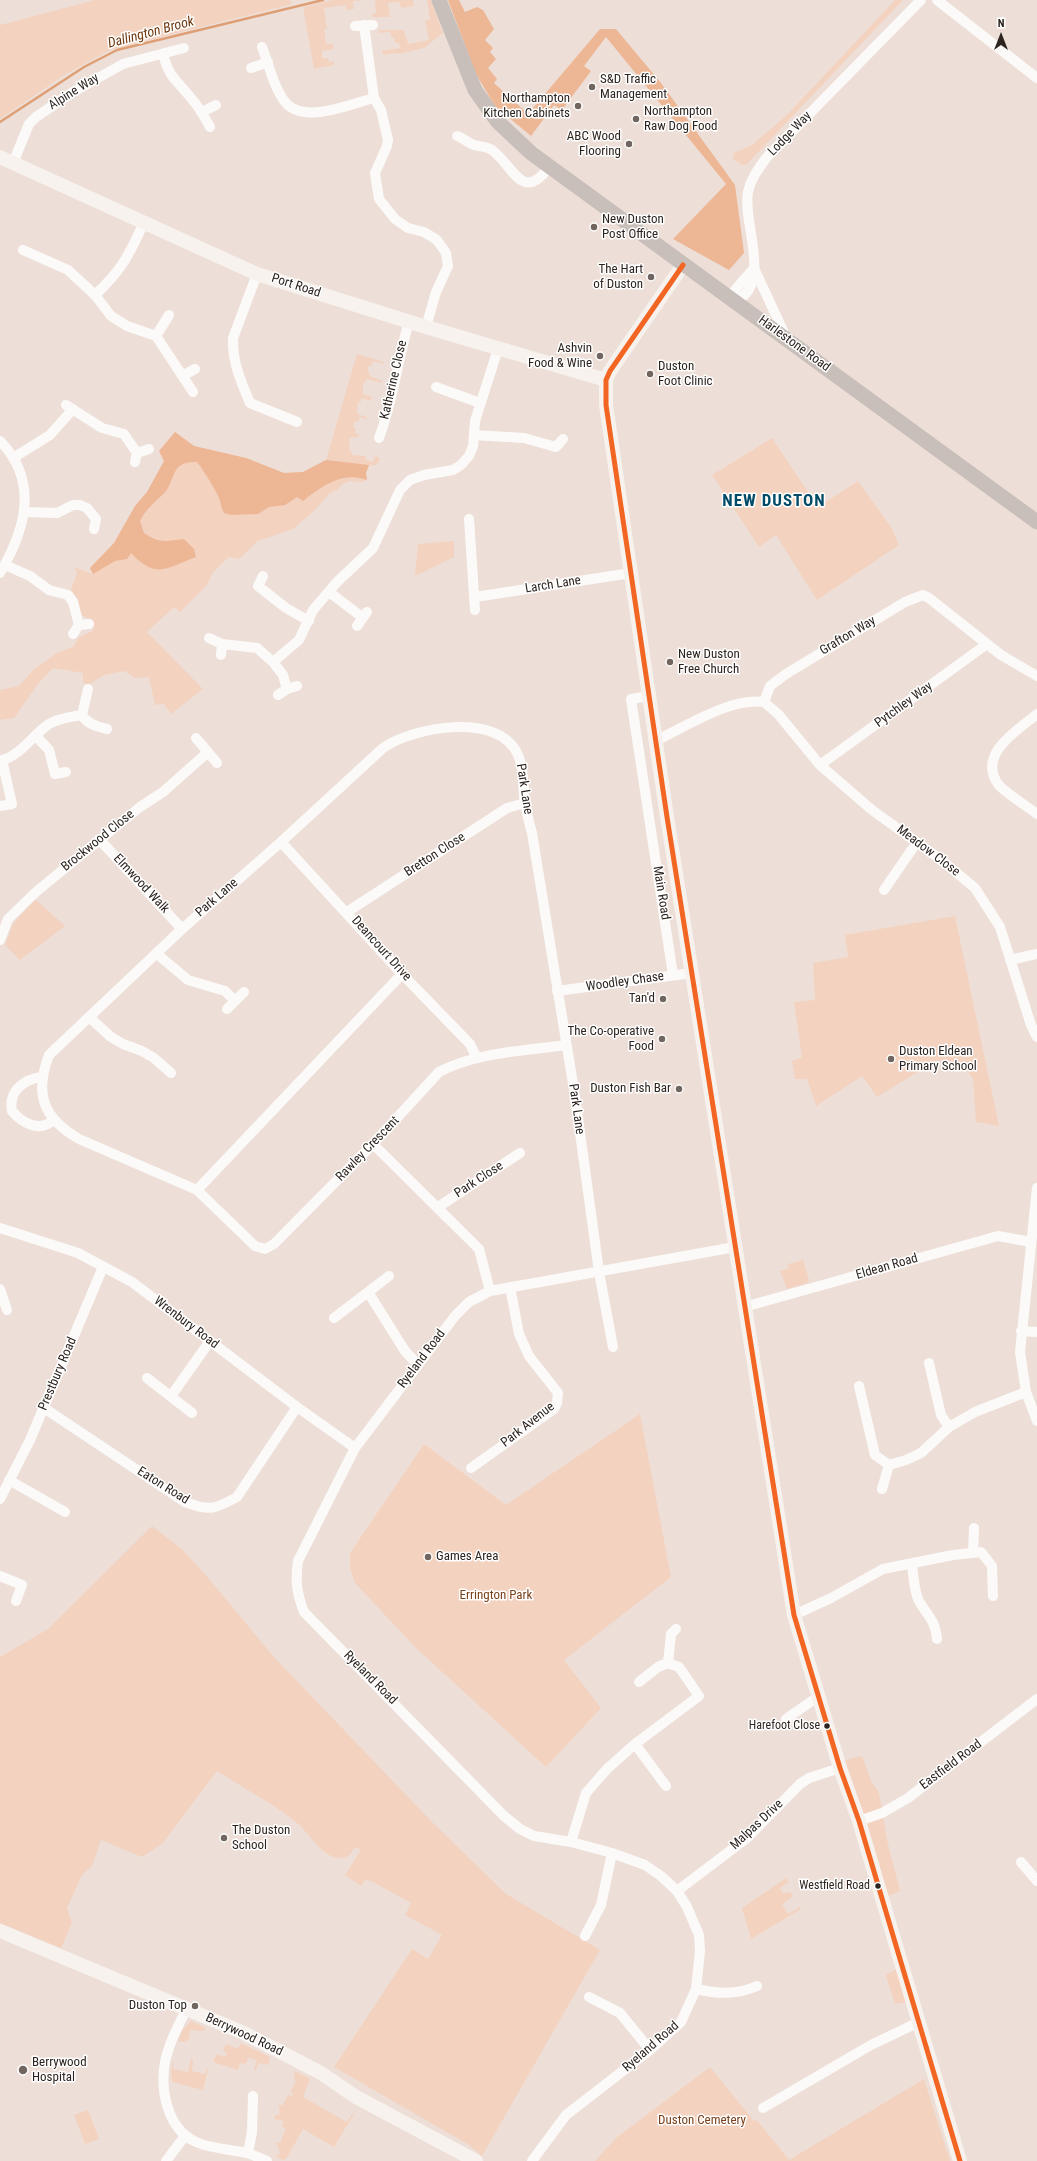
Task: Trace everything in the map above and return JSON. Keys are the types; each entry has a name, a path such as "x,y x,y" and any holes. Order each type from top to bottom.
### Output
{"main road":[{"name":"Harlestone Road","path":"439,0 467,75 482,101 511,135 549,167 683,265 788,339 1037,522"}],"street":[{"name":"Lodge Way","path":"754,268 747,204 750,183 755,173 767,157 920,0"},
{"path":"937,0 1037,78"},
{"path":"364,25 374,98 381,110 388,140 387,146 375,173 379,199 395,219 408,228 424,232 437,240 446,253 448,266 436,292 426,327"},
{"name":"Alpine Way","path":"6,160 29,124 36,117 73,92 123,64 184,48"},
{"path":"262,48 281,95 288,106 301,112 314,113 374,98"},
{"path":"163,54 167,68 175,82 191,97 202,112 210,127"},
{"path":"251,68 268,62"},
{"path":"202,112 216,105"},
{"path":"457,136 474,144 491,149 506,167 523,181 531,183 540,179 549,167"},
{"name":"Port Road","path":"6,160 257,274 409,322 606,380"},
{"path":"95,295 113,278 128,258 144,222"},
{"path":"23,250 68,270 95,295 111,316 127,326 156,336 184,375 193,392"},
{"path":"606,380 632,338 683,265"},
{"path":"732,299 746,293 753,280 754,268"},
{"path":"754,268 788,339"},
{"path":"257,274 233,338 232,349 238,375 250,403 297,422"},
{"path":"156,336 169,315"},
{"name":"Katherine Close","path":"378,438 395,387 403,343 409,322"},
{"path":"273,662 299,640 313,610 328,592 373,548 400,490 410,480 424,475 453,470 461,465 469,456 473,446 480,403 498,349"},
{"path":"184,375 195,369"},
{"name":"Main Road","path":"606,380 606,405 649,696 744,1307 794,1615 840,1768 859,1821 960,2161"},
{"path":"435,386 480,403"},
{"path":"13,458 50,435 70,407 102,428 124,434 136,457 149,449"},
{"path":"474,435 524,438 556,451 563,439"},
{"path":"0,441 13,458 23,479 26,496 25,512 22,524 2,569 30,576 49,590 68,595 84,625 73,634"},
{"path":"25,512 57,513 73,505 80,505 87,508 100,518 94,529"},
{"path":"469,519 475,610"},
{"name":"Larch Lane","path":"475,596 631,573"},
{"path":"263,576 254,588 309,621"},
{"path":"328,592 362,619"},
{"name":"Grafton Way","path":"764,702 770,686 786,674 914,597 923,595 929,598 1001,655 1037,676"},
{"path":"209,638 222,644 257,648 273,662 292,688 278,695"},
{"path":"221,654 222,644"},
{"name":"Pytchley Way","path":"820,765 987,644"},
{"path":"88,689 82,715 85,721 107,729"},
{"name":"Main Road","path":"649,696 630,699 673,975"},
{"path":"656,741 727,707 752,700 764,702"},
{"name":"Meadow Close","path":"764,702 778,714 820,765 872,810 917,842 975,888 1000,927 1031,1025 1037,1037"},
{"path":"1037,714 1000,745 995,754 992,769 998,784 1037,814"},
{"path":"0,806 12,804 1,760 17,754 36,736 57,720 82,715"},
{"name":"Park Lane","path":"140,1167 79,1139 64,1130 53,1120 45,1105 42,1093 42,1077 49,1055 182,929 281,842 383,748 390,743 434,729 472,727 485,730 506,741 518,756 522,771 525,803 558,991 599,1272 614,1347"},
{"path":"36,736 49,750 54,774 66,772"},
{"path":"196,738 217,763"},
{"name":"Brockwood Close","path":"0,940 8,919 37,891 99,839 140,807 163,792 208,752"},
{"name":"Bretton Close","path":"347,912 507,808 525,803"},
{"path":"648,810 666,807"},
{"name":"Elmwood Walk","path":"99,839 182,929"},
{"name":"Deancourt Drive","path":"281,842 347,912 402,974 470,1044 477,1058"},
{"path":"884,890 917,842"},
{"path":"157,954 188,980 225,991 235,1001"},
{"path":"1010,960 1037,954"},
{"name":"Woodley Chase","path":"558,991 692,973"},
{"path":"197,1190 402,974"},
{"path":"227,1009 244,992"},
{"path":"90,1016 111,1036 123,1044 142,1051 154,1058 171,1073"},
{"name":"Rawley Crescent","path":"140,1167 197,1190 255,1246 265,1249 274,1244 373,1144 439,1072 452,1065 477,1058 566,1045"},
{"path":"42,1077 29,1080 16,1090 10,1103 12,1111 23,1120 39,1127 44,1127 53,1120"},
{"path":"373,1144 479,1249 490,1291"},
{"name":"Park Close","path":"438,1207 520,1152"},
{"path":"1037,1188 1021,1331 1021,1369 1026,1392 1037,1421"},
{"name":"Wrenbury Road","path":"0,1228 78,1254 132,1282 297,1407 355,1448"},
{"name":"Eldean Road","path":"744,1307 998,1236 1031,1242"},
{"name":"Ryeland Road","path":"532,2161 566,2115 650,2050 681,2022 696,1989 700,1952 699,1935 691,1914 677,1891 661,1876 645,1865 612,1853 571,1842 534,1836 520,1829 504,1816 304,1612 297,1596 295,1580 298,1561 355,1448 455,1316 469,1302 490,1291 735,1247"},
{"name":"Prestbury Road","path":"0,1499 30,1440 103,1267"},
{"path":"334,1318 389,1276"},
{"name":"Park Avenue","path":"471,1468 554,1408 558,1398 558,1393 529,1356 519,1334 510,1287"},
{"path":"0,1289 8,1310"},
{"path":"368,1292 405,1350 418,1365"},
{"path":"1021,1331 1037,1332"},
{"path":"170,1396 210,1341"},
{"path":"929,1363 941,1415 949,1427"},
{"path":"147,1378 192,1413"},
{"path":"859,1386 875,1455 889,1465"},
{"path":"889,1465 906,1460 921,1453 949,1427 975,1412 1026,1392"},
{"name":"Eaton Road","path":"44,1408 185,1502 205,1510 237,1498 297,1407"},
{"path":"882,1489 889,1465"},
{"path":"9,1480 64,1512"},
{"path":"973,1553 974,1528"},
{"path":"794,1615 831,1598 883,1569 953,1555 981,1552 992,1566 993,1596"},
{"path":"912,1564 914,1588 919,1600 934,1625 937,1639"},
{"path":"0,1576 24,1581 16,1601"},
{"path":"668,1663 671,1634 676,1629"},
{"path":"571,1842 586,1792 607,1769 635,1744 698,1696 678,1667 668,1663 658,1667 640,1682"},
{"path":"786,1719 819,1696"},
{"name":"Eastfield Road","path":"859,1821 882,1813 908,1798 1037,1699"},
{"path":"635,1744 666,1786"},
{"name":"Malpas Drive","path":"677,1891 747,1838 800,1784 809,1778 840,1768"},
{"path":"585,1936 601,1905 612,1853"},
{"path":"1021,1862 1037,1881"},
{"name":"Berrywood Road","path":"0,1931 244,2033 321,2073 356,2097 476,2161"},
{"path":"696,1989 730,1994 741,1993 757,1986"},
{"path":"589,1997 620,2013 650,2050"},
{"path":"187,2008 174,2033 165,2063 164,2085 167,2107 175,2124 185,2136 196,2142 248,2153 267,2161"},
{"path":"763,2108 871,2045 919,2022"},
{"path":"248,2153 252,2132 253,2096"},
{"path":"166,2161 185,2136"}],"green space":[{"path":"95,0 290,0 292,4 110,50 66,74 0,119 0,25"},
{"path":"333,0 368,0 353,1 354,9 346,10 346,5 324,8 327,29 324,29 326,43 333,44 334,49 322,51 322,58 328,58 329,62 334,61 334,65 314,69 303,7"},
{"path":"375,0 413,0 414,6 401,8 400,2 388,3 390,17 373,17 372,14 376,13"},
{"path":"427,0 431,0 443,33 424,48 399,54 383,55 382,51 400,48 399,43 395,43 390,32 379,33 379,30 404,30 408,44 429,40 425,20 430,20"},
{"path":"895,0 903,0 747,164 742,165 733,159 734,153 752,145 786,116"},
{"path":"357,354 384,362 383,364 373,361 372,366 369,365 367,371 370,372 369,376 382,381 381,383 367,379 365,383 363,383 363,394 372,397 370,401 362,398 360,403 358,402 357,414 367,417 366,419 360,417 358,422 355,421 353,427 356,428 355,433 359,434 359,437 350,438 349,450 351,450 352,455 366,456 365,459 373,462 375,456 380,458 377,465 369,465 366,473 367,480 362,482 350,481 343,484 337,490 330,493 313,512 293,529 258,541 239,559 229,557 213,572 207,585 180,612 174,607 147,632 203,689 171,714 164,704 155,705 149,677 135,678 124,671 104,675 88,685 83,683 83,673 53,668 38,684 14,718 0,720 0,690 19,686 34,669 57,653 74,646 78,638 94,630 93,620 81,615 78,599 71,590 77,573 74,567 93,574 90,568 114,543 135,506 147,492 164,461 159,451 175,432 194,446 246,458 284,473 303,472 326,460"},
{"path":"772,438 818,507 858,481 891,527 899,545 817,600 776,535 759,547 712,475"},
{"path":"454,541 454,557 415,576 418,544"},
{"path":"35,899 65,926 20,960 5,945 13,924"},
{"path":"955,916 999,1126 976,1122 973,1079 966,1069 937,1060 877,1097 862,1076 816,1106 807,1079 795,1079 792,1061 802,1057 794,1002 815,1000 813,963 848,957 845,935"},
{"path":"803,1260 809,1280 807,1283 787,1289 780,1271 789,1268 788,1264"},
{"name":"Errington Park","path":"640,1414 671,1577 564,1660 601,1708 546,1767 416,1648 355,1583 350,1567 350,1553 424,1444 506,1505"},
{"name":"The Duston School","path":"152,1526 182,1549 210,1580 273,1656 431,1821 506,1894 600,1950 482,2156 469,2145 334,2067 412,1949 428,1959 442,1935 405,1915 411,1903 371,1881 365,1880 361,1886 345,1875 361,1850 355,1847 349,1855 344,1858 339,1858 326,1853 316,1844 302,1827 288,1816 217,1771 163,1843 142,1857 101,1840 92,1866 82,1875 67,1908 72,1923 61,1948 0,1923 0,1657 48,1629"},
{"path":"862,1756 871,1781 879,1793 887,1840 900,1891 887,1897 845,1760"},
{"path":"786,1878 789,1882 780,1888 783,1893 790,1892 793,1896 782,1904 788,1914 800,1907 801,1909 751,1939 742,1908"},
{"path":"896,1969 906,2002 895,2004 886,1975"},
{"path":"191,2021 206,2028 204,2031 190,2030 189,2039 184,2042 178,2041 182,2031"},
{"path":"241,2043 270,2057 268,2065 258,2063 256,2070 254,2069 257,2060 248,2058 246,2064 240,2063 238,2070 213,2062 217,2054 225,2057 227,2053 223,2051 226,2044 238,2049"},
{"path":"174,2057 173,2069 188,2072 191,2058 193,2061 192,2071 205,2074 209,2066 203,2090 172,2082 171,2070"},
{"name":"Duston Cemetery","path":"710,2067 754,2121 757,2120 789,2160 924,2079 950,2161 595,2161 616,2138"},
{"path":"295,2071 310,2079 303,2097 347,2122 353,2113 354,2114 334,2147 303,2129 286,2159 283,2160 273,2155 279,2156 280,2151 278,2150 278,2145 275,2143 280,2143 286,2128 282,2127 283,2121 274,2119 275,2115 279,2115 280,2109 278,2107 280,2104 282,2106 288,2095 292,2096 293,2093 290,2092 296,2081 294,2080"},
{"path":"88,2110 99,2139 85,2144 74,2115"}],"shaded area":[{"path":"448,0 459,0 465,12 477,7 483,10 494,29 485,40 493,48 490,52 496,59 488,68 497,79 494,83 528,114 600,29 616,29 661,83 735,185 744,253 729,270 673,239 726,184 606,37 584,66 591,71 562,110 554,105 531,136 495,106 476,74"},
{"path":"175,432 194,446 246,458 284,473 303,472 326,460 369,465 366,473 367,480 349,477 341,479 325,485 303,501 297,497 285,505 269,507 258,514 231,515 224,513 215,490 197,462 183,464 178,467 166,491 148,508 140,521 144,533 154,539 167,541 184,539 194,549 196,557 169,568 155,569 148,567 131,553 127,559 115,561 93,574 90,568 114,543 135,506 147,492 164,461 159,451"}],"waterway":[{"name":"Dallington Brook","path":"0,122 84,67 117,50 323,0"}],"transit line":[{"path":"683,265 610,371 606,380 606,405 667,817 794,1615 840,1768 859,1821 960,2161"}],"place":[{"name":"S&D Traffic Management","path":"592,87"},
{"name":"Northampton Kitchen Cabinets","path":"578,106"},
{"name":"Northampton Raw Dog Food","path":"636,119"},
{"name":"ABC Wood Flooring","path":"629,144"},
{"name":"New Duston Post Office","path":"594,227"},
{"name":"The Hart of Duston","path":"651,277"},
{"name":"Ashvin Food & Wine","path":"600,356"},
{"name":"Duston Foot Clinic","path":"650,374"},
{"name":"New Duston Free Church","path":"670,662"},
{"name":"Tan'd","path":"663,999"},
{"name":"The Co-operative Food","path":"662,1039"},
{"name":"Duston Eldean Primary School","path":"891,1059"},
{"name":"Duston Fish Bar","path":"679,1089"},
{"name":"Games Area","path":"428,1557"},
{"name":"Harefoot Close","path":"827,1726"},
{"name":"The Duston School","path":"224,1838"},
{"name":"Westfield Road","path":"878,1886"},
{"name":"Duston Top","path":"195,2006"},
{"name":"Berrywood Hospital","path":"23,2070"}],"district":[{"name":"NEW DUSTON","path":"774,502"}]}
